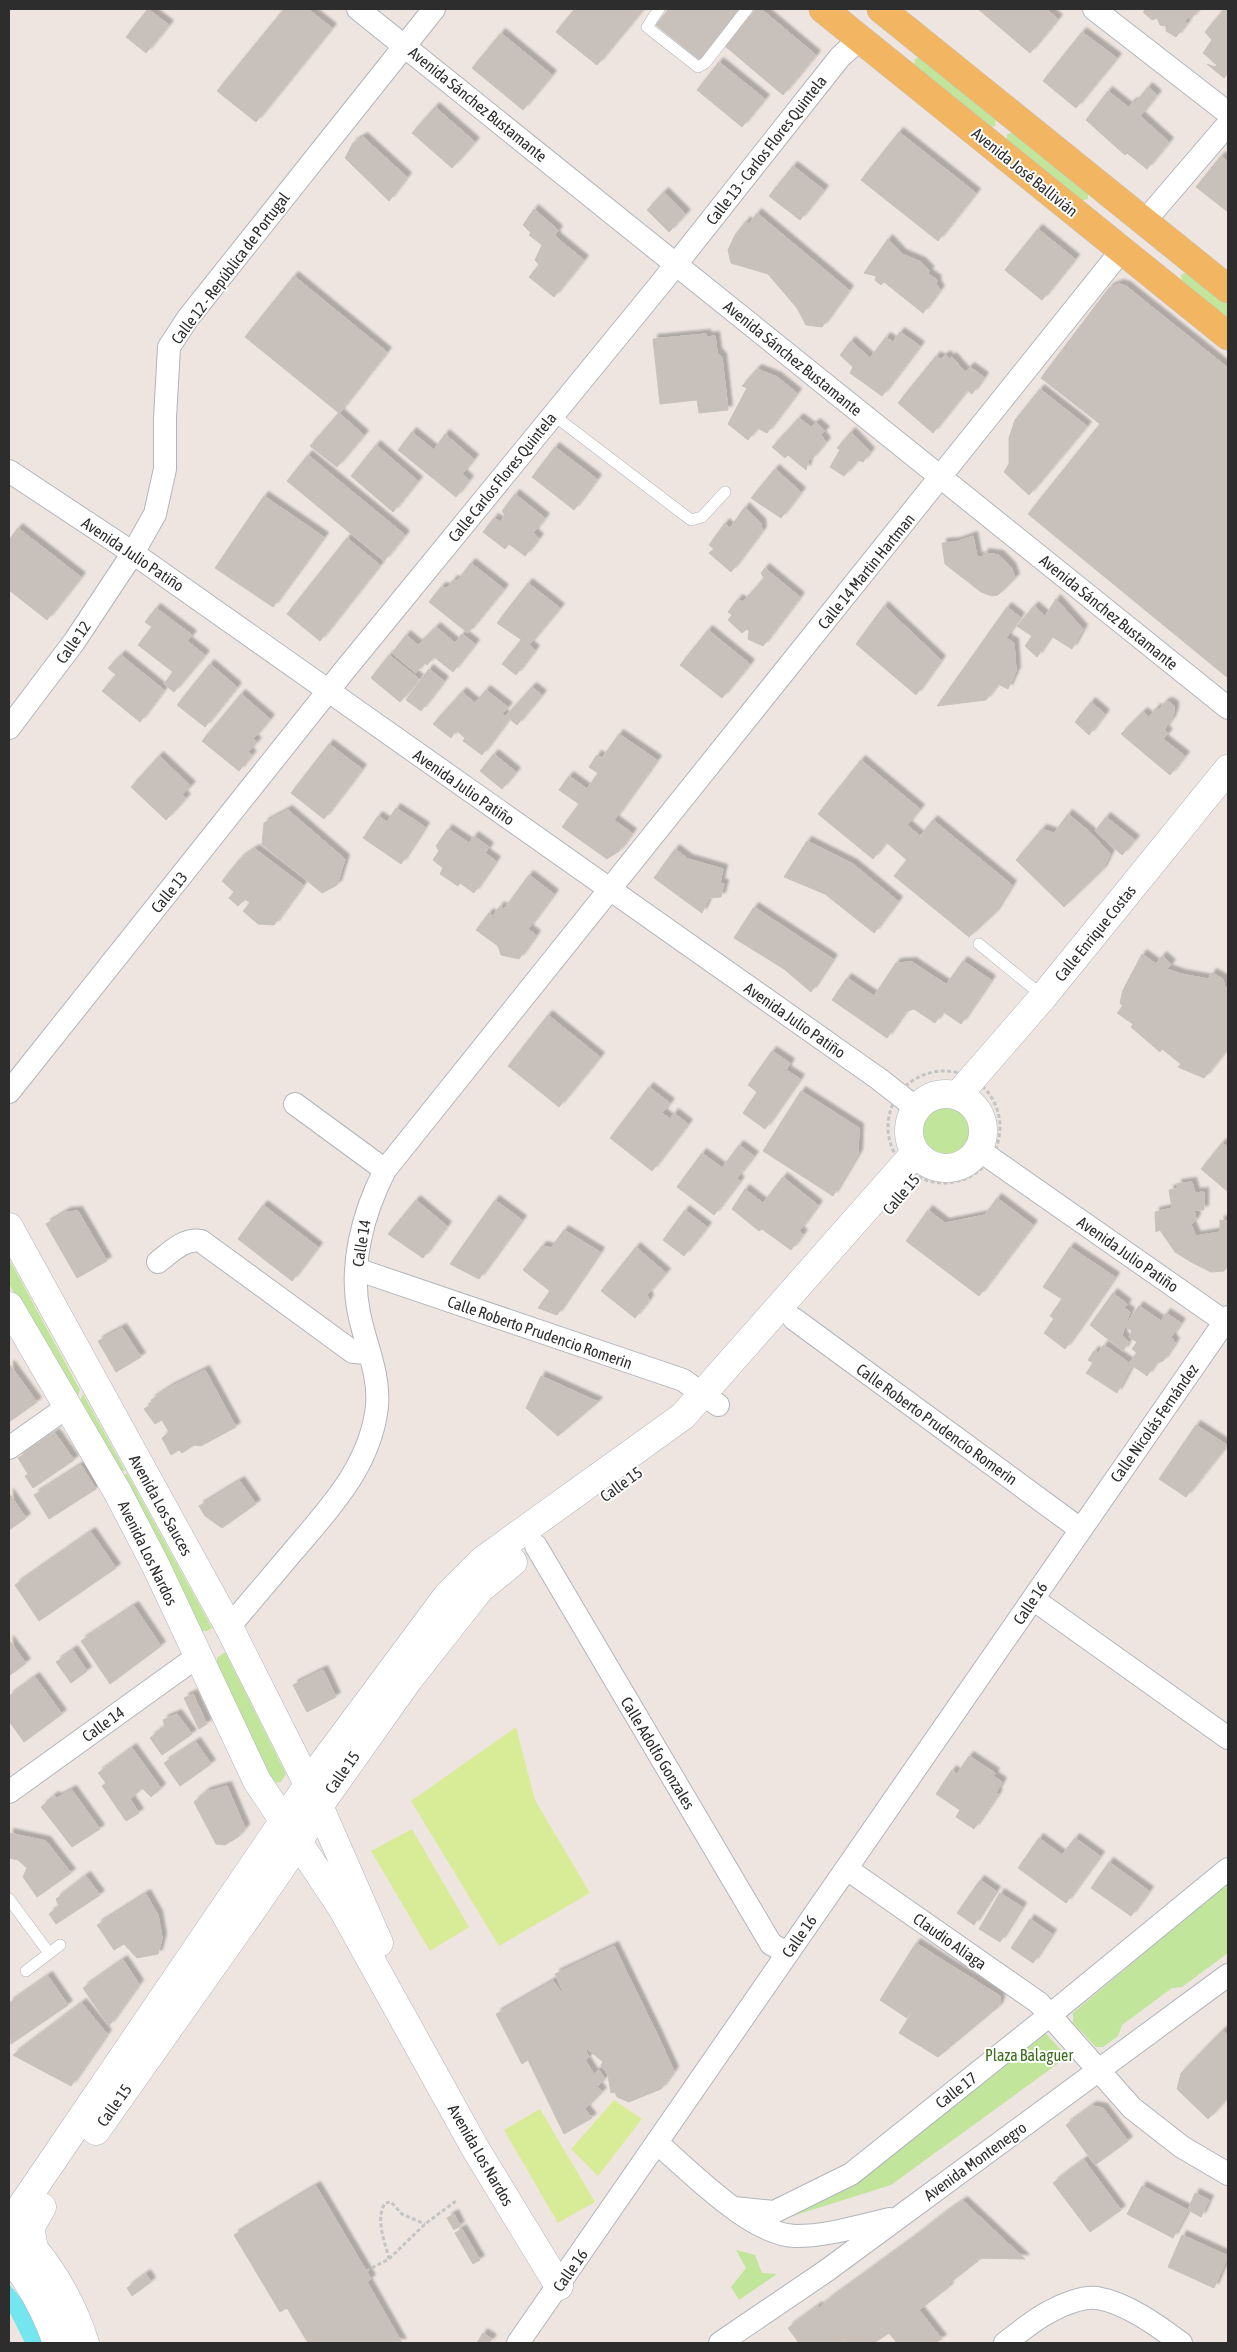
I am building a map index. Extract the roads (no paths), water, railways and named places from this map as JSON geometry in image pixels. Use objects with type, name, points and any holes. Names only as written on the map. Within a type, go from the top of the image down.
[{"type":"main road","name":"Avenida José Ballivián","points":[[823,9],[1228,336]]},
{"type":"main road","points":[[860,39],[887,10],[1228,289]]},
{"type":"street","name":"Avenida Sánchez Bustamante","points":[[358,9],[1228,708]]},
{"type":"street","name":"Calle 12 - República de Portugal","points":[[133,553],[155,514],[165,469],[165,418],[170,347],[188,318],[434,9]]},
{"type":"street","points":[[1094,9],[1228,112]]},
{"type":"street","name":"Calle 13 - Carlos Flores Quintela","points":[[676,264],[840,57],[860,39]]},
{"type":"street","points":[[1144,222],[1228,124]]},
{"type":"street","name":"Calle 14 Martin Hartman","points":[[610,890],[1121,251]]},
{"type":"street","name":"Calle Carlos Flores Quintela","points":[[329,691],[552,414],[676,264]]},
{"type":"street","name":"Avenida Julio Patiño","points":[[9,471],[133,553],[908,1101]]},
{"type":"street","name":"Calle 12","points":[[9,728],[74,642],[133,553]]},
{"type":"street","name":"Calle 13","points":[[9,1092],[329,691]]},
{"type":"street","name":"Calle Enrique Costas","points":[[1048,1001],[1228,769]]},
{"type":"street","name":"Calle Enrique Costas","points":[[971,1091],[1228,796]]},
{"type":"street","name":"Calle 14","points":[[229,1627],[330,1508],[352,1477],[372,1433],[377,1405],[376,1379],[358,1311],[356,1269],[362,1224],[371,1198],[385,1170],[610,890]]},
{"type":"street","points":[[971,1091],[982,1121],[985,1154],[956,1167],[940,1168],[916,1165],[910,1140],[908,1101],[936,1095],[971,1091]]},
{"type":"street","points":[[295,1104],[385,1170]]},
{"type":"street","name":"Avenida Julio Patiño","points":[[985,1154],[1227,1321]]},
{"type":"street","name":"Calle 15","points":[[711,1400],[794,1318],[916,1165]]},
{"type":"street","name":"Calle 15","points":[[18,2254],[33,2220],[447,1596],[483,1560],[531,1538],[678,1443],[711,1400],[916,1165]]},
{"type":"street","name":"Avenida Los Sauces","points":[[9,1227],[229,1627],[313,1796]]},
{"type":"street","points":[[158,1262],[184,1243],[193,1240],[201,1241],[353,1352],[369,1352]]},
{"type":"street","name":"Calle Roberto Prudencio Romerin","points":[[356,1269],[683,1380],[711,1400]]},
{"type":"street","name":"Avenida Los Nardos","points":[[9,1306],[117,1491],[156,1566],[257,1780],[342,1908],[408,2022],[475,2148],[559,2286]]},
{"type":"street","name":"Calle Roberto Prudencio Romerin","points":[[794,1318],[1080,1529]]},
{"type":"street","name":"Calle Nicolás Fernández","points":[[1080,1529],[1227,1321]]},
{"type":"street","points":[[9,1448],[67,1407]]},
{"type":"street","name":"Calle 16","points":[[518,2343],[1080,1529]]},
{"type":"street","name":"Calle Adolfo Gonzales","points":[[531,1538],[771,1944],[787,1953]]},
{"type":"street","points":[[1033,1599],[1228,1738]]},
{"type":"street","points":[[198,1656],[220,1638],[229,1627]]},
{"type":"street","name":"Calle 14","points":[[11,1786],[198,1656]]},
{"type":"street","name":"Avenida Los Nardos","points":[[313,1796],[372,1924],[408,2022]]},
{"type":"street","name":"Calle 15","points":[[11,2224],[23,2204],[291,1833]]},
{"type":"street","name":"Claudio Aliaga","points":[[847,1869],[1039,2003],[1132,2108],[1182,2147],[1228,2174]]},
{"type":"street","name":"Calle 17","points":[[734,2208],[774,2212],[851,2174],[1050,2015],[1228,1869]]},
{"type":"street","name":"Avenida Montenegro","points":[[720,2343],[826,2271],[1228,1975]]},
{"type":"street","points":[[657,2143],[755,2224],[794,2236],[815,2235],[896,2218]]},
{"type":"street","points":[[11,2224],[18,2254],[57,2343]]},
{"type":"street","points":[[18,2254],[52,2273],[70,2306],[85,2343]]},
{"type":"street","points":[[1005,2343],[1049,2312],[1074,2302],[1095,2298],[1117,2304],[1164,2330],[1181,2343]]},
{"type":"lane","points":[[659,9],[647,27],[698,67],[705,63],[747,9]]},
{"type":"lane","points":[[552,414],[691,520],[702,517],[725,492]]},
{"type":"lane","points":[[979,944],[1048,1001]]},
{"type":"lane","points":[[9,1899],[49,1953]]},
{"type":"lane","points":[[26,1970],[60,1945]]},
{"type":"water","points":[[9,2284],[33,2313],[43,2343],[25,2343],[9,2311]]},
{"type":"park label","name":"Plaza Balaguer","points":[[1029,2055]]}]
